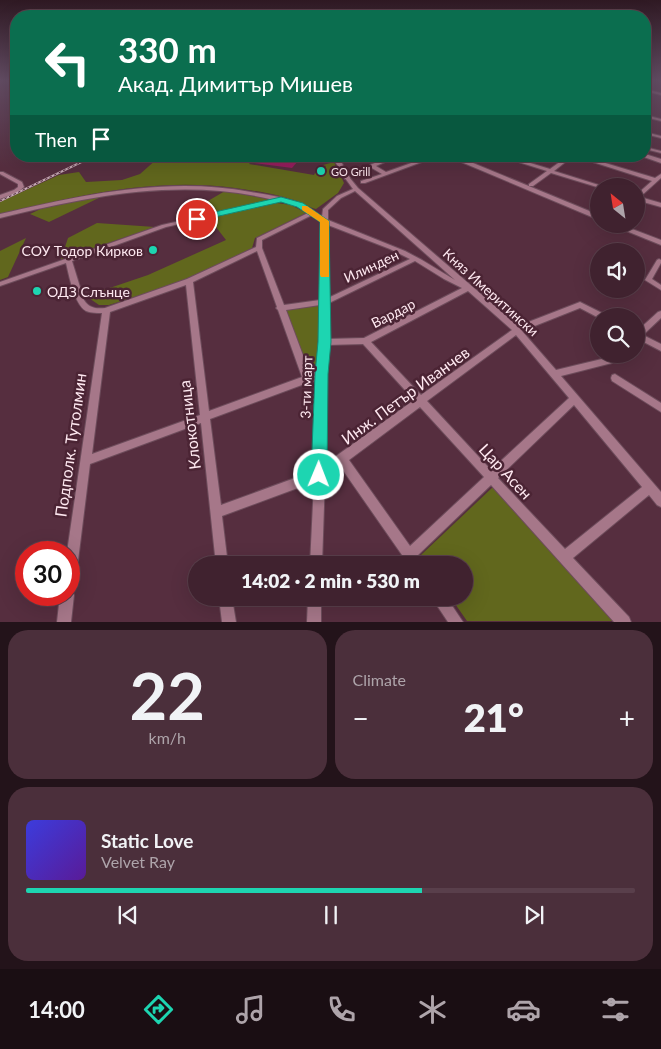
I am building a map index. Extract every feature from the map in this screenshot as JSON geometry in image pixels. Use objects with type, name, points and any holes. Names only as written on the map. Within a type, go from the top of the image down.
[{"type":"street","name":"Княз Имеритински","points":[[338,162],[356,189],[517,330],[661,501]]},
{"type":"street","points":[[382,162],[372,166],[386,174]]},
{"type":"street","points":[[363,182],[419,162]]},
{"type":"street","points":[[469,162],[590,214]]},
{"type":"street","points":[[519,162],[590,183]]},
{"type":"street","points":[[531,185],[563,162]]},
{"type":"street","points":[[596,162],[656,180]]},
{"type":"street","points":[[0,197],[21,187],[20,183],[1,173]]},
{"type":"street","points":[[645,190],[661,175]]},
{"type":"street","points":[[340,197],[347,178]]},
{"type":"street","points":[[0,216],[91,196],[154,189],[217,188],[251,192],[300,205],[325,221],[415,259],[454,284],[468,288]]},
{"type":"street","points":[[307,378],[259,248],[259,239],[325,210],[340,197],[356,189]]},
{"type":"street","points":[[0,284],[164,226],[281,200]]},
{"type":"street","points":[[645,201],[661,205]]},
{"type":"street","name":"3-ти март","points":[[316,556],[324,342],[325,210]]},
{"type":"street","points":[[636,233],[661,243]]},
{"type":"street","points":[[68,260],[81,300],[87,307],[97,311],[106,310],[189,282],[259,248]]},
{"type":"street","name":"Илинден","points":[[280,308],[325,302],[415,259]]},
{"type":"street","points":[[659,262],[648,280],[661,288]]},
{"type":"street","name":"Клокотница","points":[[189,282],[221,556]]},
{"type":"street","name":"Вардар","points":[[324,342],[365,341],[468,288]]},
{"type":"street","name":"Инж. Петър Иванчев","points":[[216,512],[319,475],[517,330],[580,305],[590,310]]},
{"type":"street","name":"Подполк. Тутолмин","points":[[75,541],[106,310]]},
{"type":"street","points":[[645,329],[661,314]]},
{"type":"street","points":[[645,340],[661,348]]},
{"type":"street","name":"Цар Асен","points":[[365,341],[624,622]]},
{"type":"street","points":[[555,374],[601,363]]},
{"type":"street","points":[[86,462],[322,374]]},
{"type":"street","points":[[615,378],[661,408]]},
{"type":"street","points":[[342,459],[409,555],[574,398]]},
{"type":"street","points":[[564,558],[650,487]]},
{"type":"street","points":[[64,622],[66,606]]},
{"type":"street","points":[[227,606],[229,622]]},
{"type":"street","points":[[314,606],[314,622]]},
{"type":"street","points":[[445,606],[456,622]]},
{"type":"green space","points":[[154,162],[251,162],[249,164],[314,175],[315,173],[322,174],[326,166],[323,165],[334,162],[344,183],[338,193],[316,209],[294,200],[261,192],[206,185],[176,185],[146,186],[87,195],[0,215],[0,202],[59,175],[79,172],[86,182],[122,180],[140,174]]},
{"type":"green space","points":[[225,191],[269,199],[213,213],[184,215]]},
{"type":"green space","points":[[107,194],[49,222],[30,214],[49,205]]},
{"type":"green space","points":[[277,203],[291,205],[306,213],[255,238],[252,248],[188,280],[109,305],[99,305],[86,296],[148,275],[226,240],[209,218]]},
{"type":"green space","points":[[97,223],[155,227],[61,259],[68,238]]},
{"type":"green space","points":[[26,238],[8,277],[0,280],[0,251]]},
{"type":"green space","points":[[319,305],[317,364],[305,366],[284,310]]},
{"type":"green space","points":[[494,486],[621,621],[467,621],[457,606],[473,606],[473,556],[421,555]]},
{"type":"building","points":[[255,162],[297,162],[292,168]]},
{"type":"railway","points":[[0,201],[81,162]]},
{"type":"slow traffic","points":[[305,208],[325,221],[325,275]]},
{"type":"place","name":"GO Grill","points":[[321,171]]},
{"type":"place","name":"СОУ Тодор Кирков","points":[[153,250]]},
{"type":"place","name":"ОДЗ Слънце","points":[[37,291]]},
{"type":"route","points":[[197,219],[281,200],[300,205],[325,221],[324,342],[319,475]]}]
